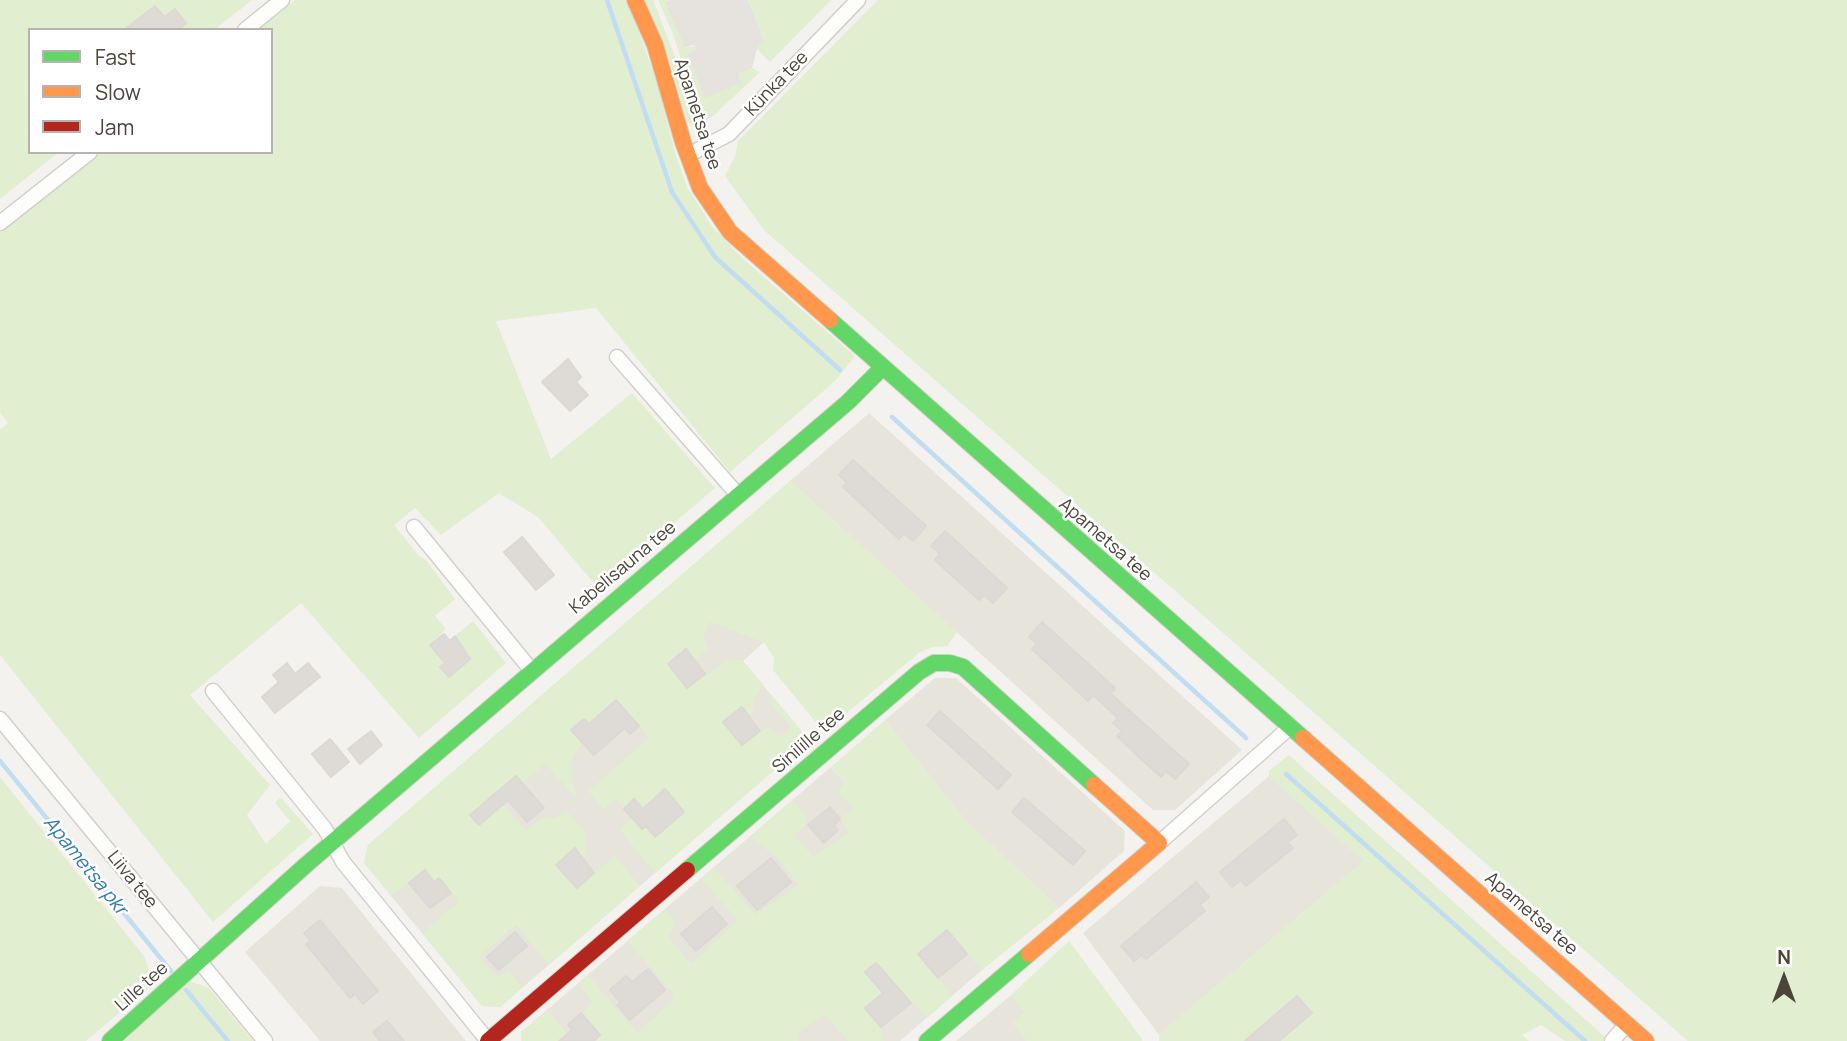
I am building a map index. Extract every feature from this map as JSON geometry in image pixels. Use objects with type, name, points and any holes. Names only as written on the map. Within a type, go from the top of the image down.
[{"type":"street","points":[[247,28],[282,0]]},
{"type":"street","name":"Apametsa tee","points":[[635,0],[655,45],[700,188],[730,232],[1646,1041]]},
{"type":"street","name":"Künka tee","points":[[688,155],[729,134],[858,0]]},
{"type":"street","points":[[0,223],[87,154]]},
{"type":"street","points":[[617,357],[738,495]]},
{"type":"street","name":"Kabelisauna tee","points":[[198,960],[532,670],[848,402],[881,368]]},
{"type":"street","points":[[414,527],[532,670]]},
{"type":"street","name":"Sinilille tee","points":[[333,844],[343,862],[488,1041],[919,671],[934,663],[950,663],[963,667],[1159,843]]},
{"type":"street","points":[[213,691],[325,829],[333,844]]},
{"type":"street","name":"Liiva tee","points":[[0,719],[265,1041]]},
{"type":"street","points":[[927,1041],[1289,728]]},
{"type":"street","name":"Lille tee","points":[[110,1041],[169,991],[198,960]]},
{"type":"street","points":[[1612,1041],[1627,1024]]},
{"type":"shaded area","points":[[748,0],[765,42],[758,45],[752,68],[738,74],[742,83],[705,98],[687,53],[695,50],[696,46],[685,48],[665,2]]},
{"type":"shaded area","points":[[869,413],[1242,750],[1175,810],[1153,810],[790,481]]},
{"type":"shaded area","points":[[653,599],[764,642],[743,661],[809,740],[500,1007],[482,1006],[364,863],[368,845]]},
{"type":"shaded area","points":[[935,678],[956,678],[1125,831],[1124,851],[1059,908],[965,820],[885,720]]},
{"type":"shaded area","points":[[831,767],[916,867],[1003,952],[900,1041],[521,1041],[521,1032]]},
{"type":"shaded area","points":[[1269,776],[1364,861],[1159,1035],[1083,933]]},
{"type":"shaded area","points":[[320,886],[342,888],[466,1041],[320,1041],[245,952]]},
{"type":"shaded area","points":[[1028,981],[1064,1041],[956,1041]]},
{"type":"green space","points":[[0,0],[252,0],[217,28],[28,28],[28,154],[56,154],[0,199]]},
{"type":"green space","points":[[295,0],[625,0],[635,20],[659,89],[675,153],[687,187],[711,225],[742,258],[855,356],[835,381],[730,472],[596,308],[496,321],[551,459],[632,393],[715,488],[598,588],[538,517],[499,493],[441,535],[415,508],[394,525],[419,556],[427,561],[455,599],[435,616],[446,629],[430,645],[445,663],[440,667],[449,677],[470,659],[455,636],[473,621],[506,663],[419,738],[301,603],[190,695],[270,785],[247,815],[266,844],[290,821],[275,803],[280,797],[313,834],[213,922],[0,655],[0,430],[8,423],[0,412],[0,233],[99,154],[273,154],[273,28],[260,28]]},
{"type":"green space","points":[[645,0],[653,0],[677,62],[692,115],[698,123],[713,132],[697,131],[686,119],[669,59]]},
{"type":"green space","points":[[658,0],[669,0],[666,2],[685,48],[696,46],[695,50],[687,53],[738,74],[752,68],[760,72],[711,118],[706,119],[698,111],[672,31]]},
{"type":"green space","points":[[748,0],[831,0],[770,62],[757,49],[758,45],[765,41]]},
{"type":"green space","points":[[878,0],[1847,0],[1847,1041],[1688,1041],[764,230],[725,176],[735,157],[738,141]]},
{"type":"green space","points":[[790,481],[957,632],[947,646],[920,652],[824,732],[773,670],[774,658],[764,642],[710,622],[703,636],[709,648],[695,661],[685,650],[668,664],[687,688],[729,659],[742,660],[763,684],[749,716],[724,722],[742,745],[760,731],[770,728],[780,737],[791,727],[770,702],[771,695],[809,740],[655,873],[619,829],[632,819],[641,829],[684,811],[665,790],[643,809],[634,799],[624,809],[615,799],[604,810],[588,791],[649,738],[639,726],[595,731],[584,719],[572,730],[583,743],[573,757],[571,777],[578,800],[545,764],[522,783],[516,776],[470,816],[479,825],[504,804],[526,830],[544,817],[555,819],[566,810],[585,831],[587,853],[583,858],[574,849],[556,865],[576,887],[615,856],[640,886],[549,965],[516,925],[479,957],[498,977],[509,970],[523,987],[500,1007],[482,1006],[422,933],[458,902],[439,878],[434,882],[425,871],[391,896],[364,863],[368,845]]},
{"type":"green space","points":[[885,720],[965,820],[1059,908],[982,970],[967,954],[918,954],[953,995],[927,1018],[876,963],[865,972],[883,993],[865,1008],[881,1027],[884,1041],[848,1041],[824,1015],[799,1033],[798,1041],[594,1041],[600,1035],[581,1013],[593,1003],[578,984],[588,975],[637,1033],[676,997],[627,941],[665,909],[676,922],[668,936],[691,964],[738,920],[701,879],[713,867],[756,914],[798,885],[776,857],[750,837],[792,800],[807,817],[805,826],[795,835],[813,857],[849,832],[840,819],[853,809],[838,792],[845,783],[831,767]]},
{"type":"green space","points":[[1289,755],[1605,1037],[1603,1041],[1565,1041],[1541,1025],[1522,1035],[1529,1041],[1159,1041],[1159,1035],[1364,861],[1269,776],[1269,771]]},
{"type":"green space","points":[[0,777],[144,956],[154,983],[86,1041],[0,1041]]},
{"type":"green space","points":[[1069,941],[1142,1041],[1027,1041],[1012,1023],[1024,1012],[1010,996]]},
{"type":"green space","points":[[189,981],[209,988],[253,1041],[124,1041]]},
{"type":"green space","points":[[548,1010],[568,1034],[563,1041],[521,1041],[521,1032]]},
{"type":"building","points":[[155,6],[164,17],[175,9],[186,23],[180,28],[127,28]]},
{"type":"building","points":[[568,359],[581,377],[576,382],[588,395],[570,411],[542,382]]},
{"type":"building","points":[[853,460],[926,526],[913,541],[904,533],[899,539],[843,487],[847,482],[839,475]]},
{"type":"building","points":[[945,531],[1007,588],[993,603],[984,595],[979,600],[935,560],[940,554],[931,546]]},
{"type":"building","points":[[522,537],[554,575],[536,590],[504,552]]},
{"type":"building","points":[[1042,622],[1115,688],[1111,694],[1189,764],[1175,779],[1166,771],[1161,777],[1141,759],[1117,736],[1122,731],[1113,723],[1118,718],[1093,695],[1088,701],[1032,649],[1037,644],[1029,637]]},
{"type":"building","points":[[444,634],[450,641],[455,636],[470,659],[449,677],[440,667],[445,663],[430,645]]},
{"type":"building","points":[[686,649],[705,674],[687,688],[668,664]]},
{"type":"building","points":[[287,663],[295,674],[308,663],[320,677],[275,713],[262,697],[279,682],[273,675]]},
{"type":"building","points":[[616,700],[639,726],[630,734],[625,728],[594,755],[571,730],[584,719],[589,724]]},
{"type":"building","points":[[742,707],[760,731],[742,745],[723,722]]},
{"type":"building","points":[[940,711],[1011,775],[998,789],[927,725]]},
{"type":"building","points":[[371,731],[382,745],[360,764],[348,749]]},
{"type":"building","points":[[330,739],[349,762],[331,777],[312,754]]},
{"type":"building","points":[[516,776],[544,808],[527,822],[508,800],[479,825],[470,815]]},
{"type":"building","points":[[665,789],[684,812],[655,837],[646,826],[642,829],[624,809],[634,799],[643,809]]},
{"type":"building","points":[[1024,798],[1085,851],[1073,865],[1012,812]]},
{"type":"building","points":[[830,807],[840,819],[834,825],[838,830],[824,843],[808,825]]},
{"type":"building","points":[[1284,819],[1297,835],[1288,842],[1293,848],[1246,886],[1241,880],[1232,887],[1220,872]]},
{"type":"building","points":[[575,848],[594,873],[577,888],[556,865]]},
{"type":"building","points":[[771,858],[791,882],[757,910],[737,886]]},
{"type":"building","points":[[425,870],[434,882],[439,878],[451,893],[430,908],[409,883]]},
{"type":"building","points":[[1196,882],[1209,897],[1200,905],[1205,911],[1146,959],[1142,955],[1134,961],[1121,946]]},
{"type":"building","points":[[712,907],[727,924],[696,951],[681,934]]},
{"type":"building","points":[[320,920],[378,991],[363,1004],[355,994],[350,998],[306,944],[311,941],[304,933]]},
{"type":"building","points":[[947,930],[967,954],[938,978],[918,954]]},
{"type":"building","points":[[515,932],[527,946],[499,970],[487,957]]},
{"type":"building","points":[[876,963],[911,1003],[881,1027],[865,1008],[883,993],[865,972]]},
{"type":"building","points":[[648,969],[665,990],[630,1020],[617,1005],[621,1003],[610,990],[626,976],[632,982]]},
{"type":"building","points":[[1297,996],[1312,1013],[1279,1041],[1245,1041]]},
{"type":"building","points":[[581,1013],[600,1035],[594,1041],[559,1041],[572,1030],[568,1025]]},
{"type":"building","points":[[387,1021],[404,1041],[380,1041],[373,1032]]},
{"type":"waterway","points":[[607,0],[672,192],[715,257],[840,370]]},
{"type":"waterway","points":[[892,417],[1246,738]]},
{"type":"waterway","name":"Apametsa pkr","points":[[0,761],[171,971]]},
{"type":"waterway","points":[[1286,774],[1585,1041]]},
{"type":"waterway","points":[[186,990],[228,1041]]},
{"type":"traffic: fast","points":[[830,320],[1303,738]]},
{"type":"traffic: fast","points":[[110,1041],[307,864],[848,402],[882,368]]},
{"type":"traffic: fast","points":[[687,870],[919,672],[934,663],[950,663],[963,667],[1094,785]]},
{"type":"traffic: fast","points":[[927,1041],[1029,954]]},
{"type":"traffic: slow","points":[[635,0],[655,45],[683,142],[700,188],[730,232],[830,320]]},
{"type":"traffic: slow","points":[[1303,738],[1646,1041]]},
{"type":"traffic: slow","points":[[1029,954],[1159,843],[1094,785]]},
{"type":"traffic: jam","points":[[488,1041],[687,870]]}]
